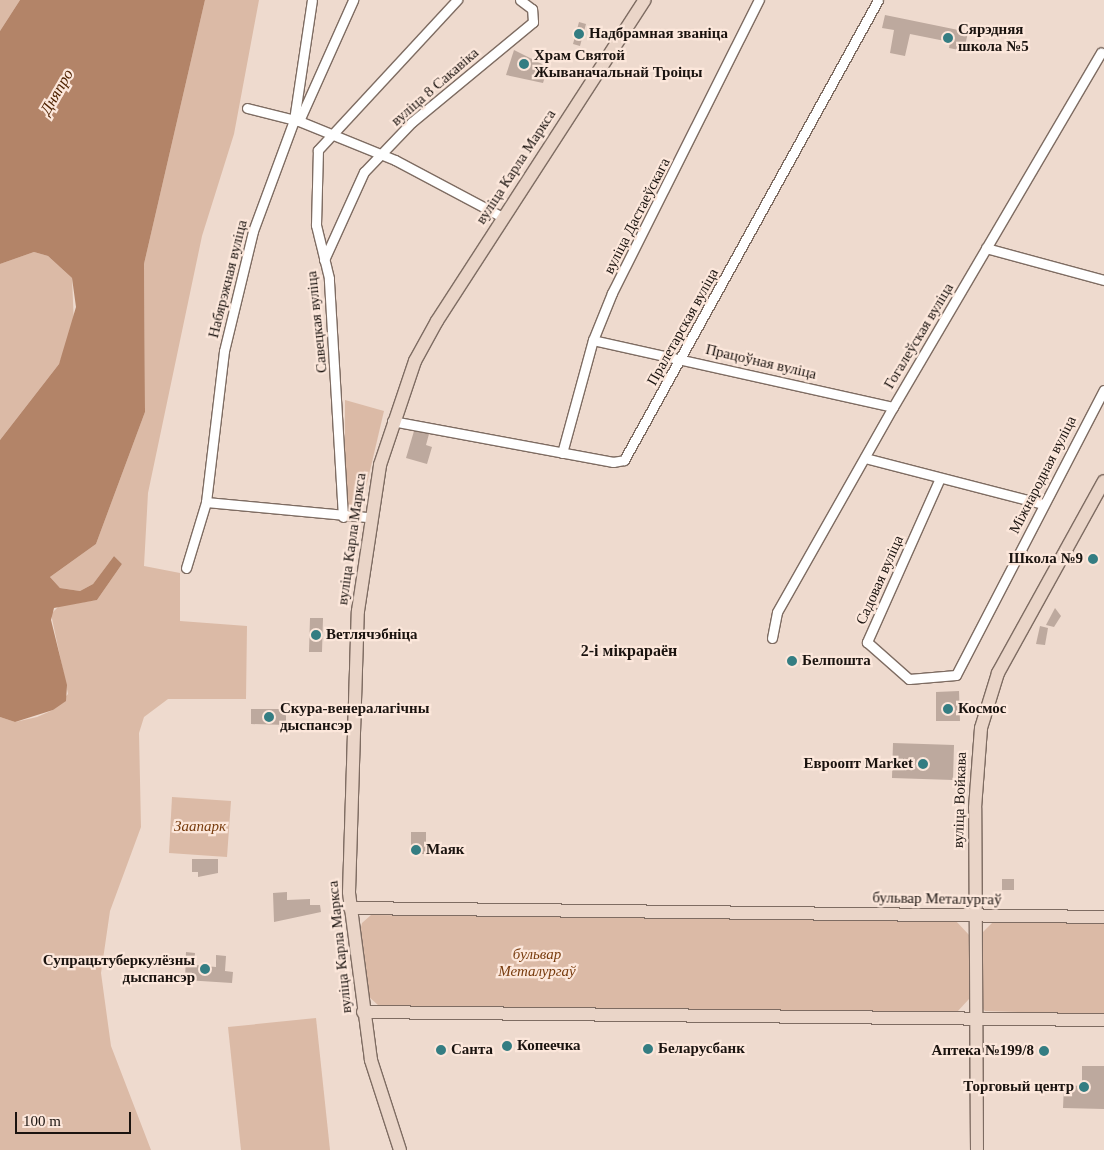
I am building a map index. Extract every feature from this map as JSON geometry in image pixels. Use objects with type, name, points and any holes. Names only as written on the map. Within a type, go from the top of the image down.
[{"type":"main road","name":"вуліца Карла Маркса","points":[[400,1150],[379,1094],[363,1012],[350,908],[358,611],[369,517],[392,421],[437,321],[502,216],[644,0]]},
{"type":"main road","name":"вуліца Войкава","points":[[977,1150],[976,782],[987,701],[1007,656],[1104,480]]},
{"type":"main road","name":"бульвар Металургаў","points":[[350,908],[1104,917]]},
{"type":"main road","points":[[363,1012],[1104,1020]]},
{"type":"street","name":"Набярэжная вуліца","points":[[186,568],[206,502],[224,351],[237,293],[253,231],[296,120],[312,0]]},
{"type":"street","points":[[296,120],[353,0]]},
{"type":"street","name":"Савецкая вуліца","points":[[343,517],[330,288],[316,225],[314,187],[318,150],[457,0]]},
{"type":"street","name":"вуліца 8 Сакавіка","points":[[324,260],[364,172],[382,156],[412,122],[533,22],[532,9],[520,0]]},
{"type":"street","name":"вуліца Дастаеўскага","points":[[562,453],[593,340],[759,0]]},
{"type":"street","name":"Пралетарская вуліца","points":[[392,421],[613,462],[624,460],[878,0]]},
{"type":"street","name":"Гогалеўская вуліца","points":[[772,638],[778,612],[893,407],[1101,53]]},
{"type":"street","points":[[247,108],[296,120],[382,156],[502,216]]},
{"type":"street","points":[[986,248],[1104,280]]},
{"type":"street","name":"Працоўная вуліца","points":[[593,340],[682,357],[893,407]]},
{"type":"street","name":"Міжнародная вуліца","points":[[950,678],[956,675],[1043,504],[1104,390]]},
{"type":"street","points":[[866,458],[1043,504]]},
{"type":"street","name":"Садовая вуліца","points":[[940,478],[867,642],[909,679],[950,678]]},
{"type":"street","points":[[206,502],[343,517],[369,517]]},
{"type":"green space","points":[[0,0],[20,0],[0,31]]},
{"type":"green space","points":[[205,0],[259,0],[234,134],[202,236],[148,493],[144,566],[180,573],[180,621],[247,626],[246,699],[168,699],[144,717],[139,733],[141,827],[110,911],[101,973],[111,1046],[151,1150],[0,1150],[0,717],[15,722],[37,717],[53,710],[68,694],[51,614],[59,606],[97,600],[122,564],[114,556],[93,584],[80,591],[60,588],[50,577],[96,544],[145,412],[144,264]]},
{"type":"green space","points":[[34,252],[48,256],[72,278],[74,325],[59,364],[0,440],[0,264]]},
{"type":"green space","points":[[345,400],[384,411],[360,513],[345,512]]},
{"type":"green space","name":"Заапарк","points":[[172,797],[231,801],[227,857],[169,853]]},
{"type":"green space","name":"бульвар Металургаў","points":[[371,915],[955,920],[970,936],[969,999],[957,1012],[379,1006],[367,995],[359,936],[362,923]]},
{"type":"green space","points":[[994,921],[1104,922],[1104,1015],[985,1011],[981,1007],[981,934]]},
{"type":"green space","points":[[316,1018],[330,1150],[241,1150],[228,1027]]},
{"type":"water","name":"Дняпро","points":[[20,0],[205,0],[144,264],[145,412],[96,544],[50,577],[60,588],[80,591],[93,584],[114,556],[122,564],[97,600],[54,608],[51,620],[67,685],[66,701],[53,710],[15,722],[0,717],[0,440],[59,364],[76,307],[72,278],[48,256],[34,252],[0,264],[0,31]]},
{"type":"building","name":"Сярэдняя школа №5","points":[[885,15],[968,32],[964,51],[949,48],[950,42],[910,34],[905,56],[890,53],[894,30],[882,28]]},
{"type":"building","name":"Надбрамная званіца","points":[[579,22],[586,24],[580,46],[573,44]]},
{"type":"building","name":"Храм Святой Жываначальнай Троіцы","points":[[514,50],[548,67],[543,83],[506,75]]},
{"type":"building","points":[[414,431],[429,434],[426,445],[432,447],[427,464],[406,458]]},
{"type":"building","points":[[1055,608],[1061,616],[1054,627],[1046,625]]},
{"type":"building","name":"Ветлячэбніца","points":[[310,618],[323,618],[322,652],[309,652]]},
{"type":"building","points":[[1040,626],[1048,628],[1045,645],[1036,644]]},
{"type":"building","name":"Космос","points":[[959,691],[960,721],[936,721],[936,692]]},
{"type":"building","name":"Скура-венералагічны дыспансэр","points":[[251,709],[286,709],[286,725],[251,724]]},
{"type":"building","name":"Евроопт Market","points":[[893,743],[954,745],[953,780],[892,778]]},
{"type":"building","points":[[411,832],[426,832],[426,854],[411,854]]},
{"type":"building","points":[[192,859],[218,859],[218,873],[198,877],[198,872],[192,872]]},
{"type":"building","points":[[1002,879],[1014,879],[1014,890],[1002,890]]},
{"type":"building","points":[[287,892],[287,900],[310,899],[310,905],[320,905],[321,912],[274,922],[273,893]]},
{"type":"building","name":"Супрацьтуберкулёзны дыспансэр","points":[[186,952],[195,953],[194,965],[216,967],[216,955],[226,956],[225,971],[233,972],[232,983],[185,980]]},
{"type":"building","name":"Торговый центр","points":[[1082,1066],[1104,1066],[1104,1109],[1063,1108],[1064,1085],[1082,1086]]},
{"type":"place","name":"Надбрамная званіца","points":[[579,34]]},
{"type":"place","name":"Сярэдняя школа №5","points":[[948,38]]},
{"type":"place","name":"Храм Святой Жываначальнай Троіцы","points":[[524,64]]},
{"type":"place","name":"Школа №9","points":[[1093,559]]},
{"type":"place","name":"Ветлячэбніца","points":[[316,635]]},
{"type":"place","name":"Белпошта","points":[[792,661]]},
{"type":"place","name":"Космос","points":[[948,709]]},
{"type":"place","name":"Скура-венералагічны дыспансэр","points":[[269,717]]},
{"type":"place","name":"Евроопт Market","points":[[923,764]]},
{"type":"place","name":"Маяк","points":[[416,850]]},
{"type":"place","name":"Супрацьтуберкулёзны дыспансэр","points":[[205,969]]},
{"type":"place","name":"Копеечка","points":[[507,1046]]},
{"type":"place","name":"Беларусбанк","points":[[648,1049]]},
{"type":"place","name":"Санта","points":[[441,1050]]},
{"type":"place","name":"Аптека №199/8","points":[[1044,1051]]},
{"type":"place","name":"Торговый центр","points":[[1084,1087]]},
{"type":"district","name":"2-і мікрараён","points":[[629,651]]}]
